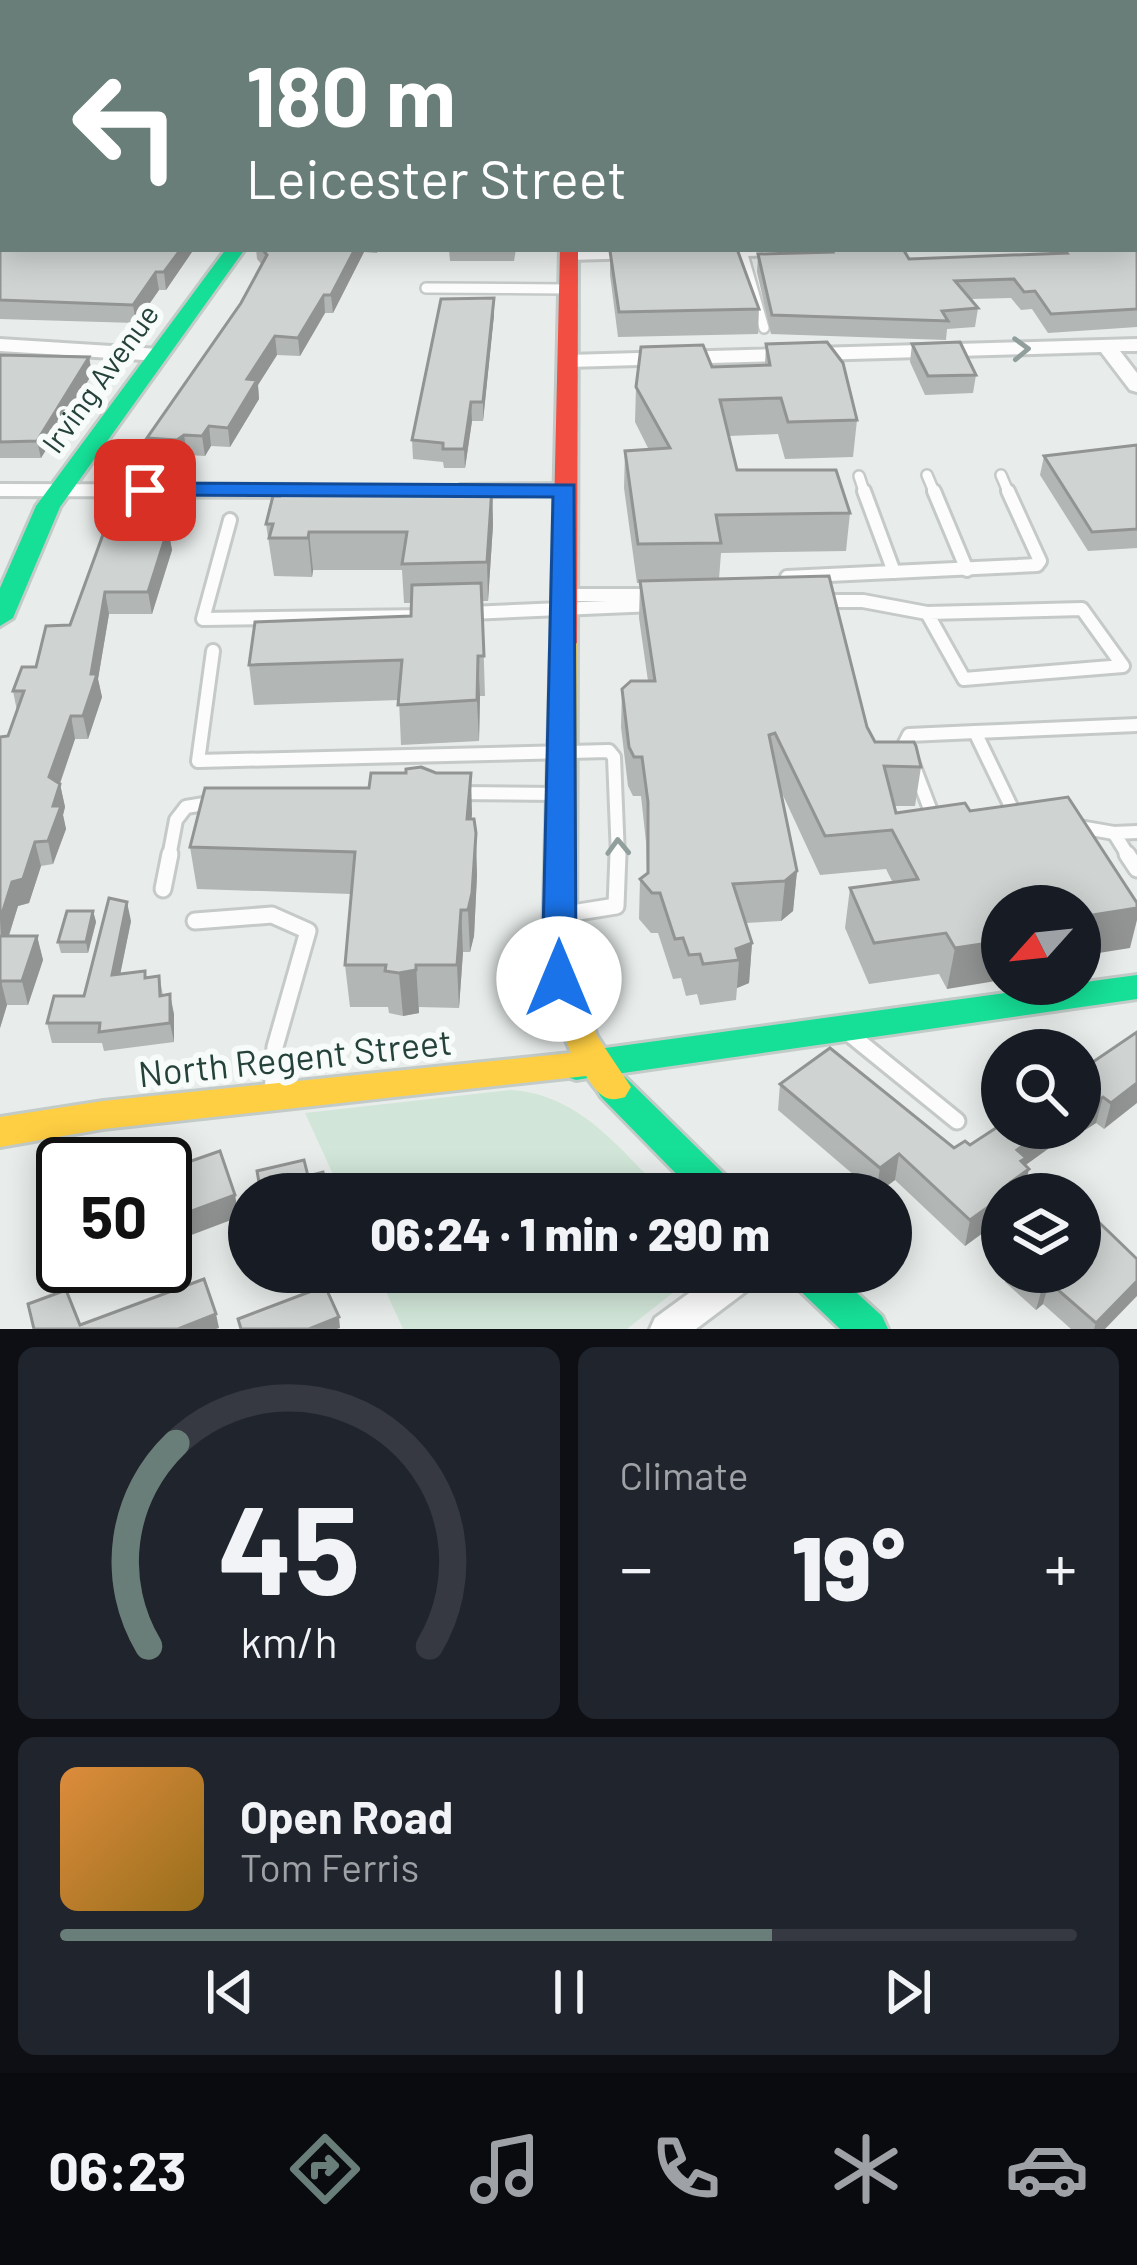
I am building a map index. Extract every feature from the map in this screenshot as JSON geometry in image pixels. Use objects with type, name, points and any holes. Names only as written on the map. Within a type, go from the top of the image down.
[{"type":"street","name":"Irving Avenue","points":[[0,618],[59,491],[234,252]]},
{"type":"street","points":[[655,253],[568,252],[559,979],[566,1022],[640,1123],[696,1173]]},
{"type":"street","points":[[676,253],[709,252]]},
{"type":"street","points":[[0,345],[159,355]]},
{"type":"street","points":[[568,361],[1137,345]]},
{"type":"street","points":[[1106,346],[1137,386]]},
{"type":"street","points":[[0,490],[329,491]]},
{"type":"street","points":[[445,491],[565,490]]},
{"type":"street","name":"North Regent Street","points":[[0,1132],[272,1096],[599,1062],[1137,987]]},
{"type":"street","points":[[668,1329],[717,1293]]},
{"type":"street","points":[[829,1293],[868,1329]]},
{"type":"lane","points":[[742,252],[764,328]]},
{"type":"lane","points":[[426,288],[568,289]]},
{"type":"lane","points":[[927,475],[967,570]]},
{"type":"lane","points":[[779,578],[1029,567],[1040,561],[1001,475]]},
{"type":"lane","points":[[860,476],[895,572]]},
{"type":"lane","points":[[230,520],[203,619],[428,616],[562,601],[661,600]]},
{"type":"lane","points":[[801,602],[862,601],[927,613],[1082,609],[1123,667],[964,679],[927,613]]},
{"type":"lane","points":[[213,651],[198,761],[602,749],[614,757],[620,891],[616,906],[559,914]]},
{"type":"lane","points":[[954,828],[936,823],[905,743],[909,736],[1137,725]]},
{"type":"lane","points":[[975,732],[1020,825]]},
{"type":"lane","points":[[442,793],[559,794]]},
{"type":"lane","points":[[163,889],[176,820],[186,807],[242,801]]},
{"type":"lane","points":[[998,826],[1039,825]]},
{"type":"lane","points":[[1059,826],[1137,832]]},
{"type":"lane","points":[[1114,833],[1137,869]]},
{"type":"lane","points":[[195,921],[285,916],[301,921],[308,931],[275,1048],[272,1096]]},
{"type":"lane","points":[[846,1030],[957,1121]]},
{"type":"green space","points":[[511,1090],[535,1094],[557,1101],[596,1126],[644,1173],[332,1173],[305,1113]]},
{"type":"green space","points":[[387,1293],[672,1293],[627,1329],[403,1329]]},
{"type":"building","points":[[0,252],[179,252],[164,272],[156,272],[133,305],[0,300]]},
{"type":"building","points":[[264,252],[353,252],[331,295],[324,295],[298,338],[275,336],[247,379],[257,380],[228,428],[209,426],[202,436],[184,435],[177,440],[147,438],[241,303]]},
{"type":"building","points":[[610,252],[738,252],[759,309],[619,312]]},
{"type":"building","points":[[905,252],[909,259],[1137,252],[1137,309],[1051,314],[1035,291],[1024,292],[1014,279],[955,281],[978,308],[942,311],[948,321],[772,315],[758,254]]},
{"type":"building","points":[[494,298],[483,402],[471,402],[464,449],[412,440],[441,299]]},
{"type":"building","points":[[827,342],[843,363],[857,420],[788,422],[781,398],[720,400],[737,470],[836,470],[850,513],[716,515],[721,543],[638,544],[625,451],[670,448],[636,387],[641,347],[703,345],[712,367],[770,365],[766,344]]},
{"type":"building","points":[[960,342],[976,375],[928,376],[912,344]]},
{"type":"building","points":[[0,355],[89,357],[37,441],[0,442]]},
{"type":"building","points":[[1137,445],[1137,529],[1092,532],[1044,456]]},
{"type":"building","points":[[282,487],[492,487],[487,562],[402,564],[407,532],[309,532],[308,538],[269,538],[273,524],[266,524],[273,496],[280,496]]},
{"type":"building","points":[[105,529],[168,529],[148,592],[105,592],[91,674],[97,674],[83,716],[71,716],[49,777],[60,784],[53,806],[61,806],[48,841],[35,842],[23,879],[12,882],[0,920],[0,737],[8,736],[24,691],[13,691],[22,667],[36,667],[46,626],[70,625]]},
{"type":"building","points":[[829,576],[867,727],[875,742],[914,742],[916,746],[921,767],[884,766],[896,813],[965,803],[970,811],[1068,797],[1137,908],[1101,914],[1101,885],[981,885],[981,944],[955,948],[946,933],[874,943],[850,888],[918,879],[892,830],[825,836],[775,733],[769,735],[797,871],[785,881],[733,884],[752,943],[736,949],[739,960],[703,964],[700,954],[689,955],[683,938],[675,939],[660,893],[652,893],[640,879],[648,873],[648,802],[642,757],[634,757],[629,747],[622,689],[631,681],[655,681],[640,581]]},
{"type":"building","points":[[481,583],[484,656],[478,656],[477,700],[398,705],[402,660],[249,665],[255,622],[411,616],[412,585]]},
{"type":"building","points":[[421,767],[436,773],[471,773],[467,819],[474,819],[476,833],[472,893],[468,910],[461,910],[457,965],[416,965],[416,970],[399,973],[385,971],[386,965],[345,965],[355,852],[190,847],[205,788],[369,788],[371,773],[406,773],[406,769]]},
{"type":"building","points":[[109,898],[127,902],[112,975],[145,971],[145,978],[159,976],[160,996],[170,994],[170,1023],[99,1032],[100,1023],[47,1023],[54,996],[84,996]]},
{"type":"building","points":[[67,911],[93,911],[86,942],[58,942]]},
{"type":"building","points":[[0,936],[37,936],[22,981],[0,984]]},
{"type":"building","points":[[1137,1032],[1137,1083],[1111,1103],[1101,1098],[1101,1057]]},
{"type":"building","points":[[830,1048],[954,1148],[981,1138],[981,1149],[1018,1149],[1029,1169],[981,1173],[981,1212],[970,1220],[899,1154],[880,1168],[780,1084]]},
{"type":"building","points":[[220,1151],[228,1174],[228,1198],[192,1211],[192,1161]]},
{"type":"building","points":[[304,1160],[307,1173],[257,1173]]},
{"type":"building","points":[[1101,1224],[1137,1259],[1137,1281],[1096,1323],[1062,1293],[1101,1293]]},
{"type":"building","points":[[204,1279],[216,1314],[178,1329],[34,1329],[28,1304],[67,1293],[80,1325],[166,1293],[192,1293],[192,1283]]},
{"type":"building","points":[[307,1293],[328,1293],[339,1317],[309,1329],[241,1329],[238,1319]]},
{"type":"traffic: fast","points":[[0,618],[48,506],[234,252]]},
{"type":"traffic: fast","points":[[576,1066],[1137,987]]},
{"type":"traffic: fast","points":[[613,1087],[699,1173]]},
{"type":"traffic: fast","points":[[829,1293],[868,1329]]},
{"type":"traffic: slow","points":[[564,643],[559,979],[581,1041],[613,1087]]},
{"type":"traffic: slow","points":[[0,1132],[103,1115],[576,1066]]},
{"type":"traffic: jam","points":[[564,643],[569,252]]},
{"type":"route","points":[[145,490],[565,490],[559,979]]}]
